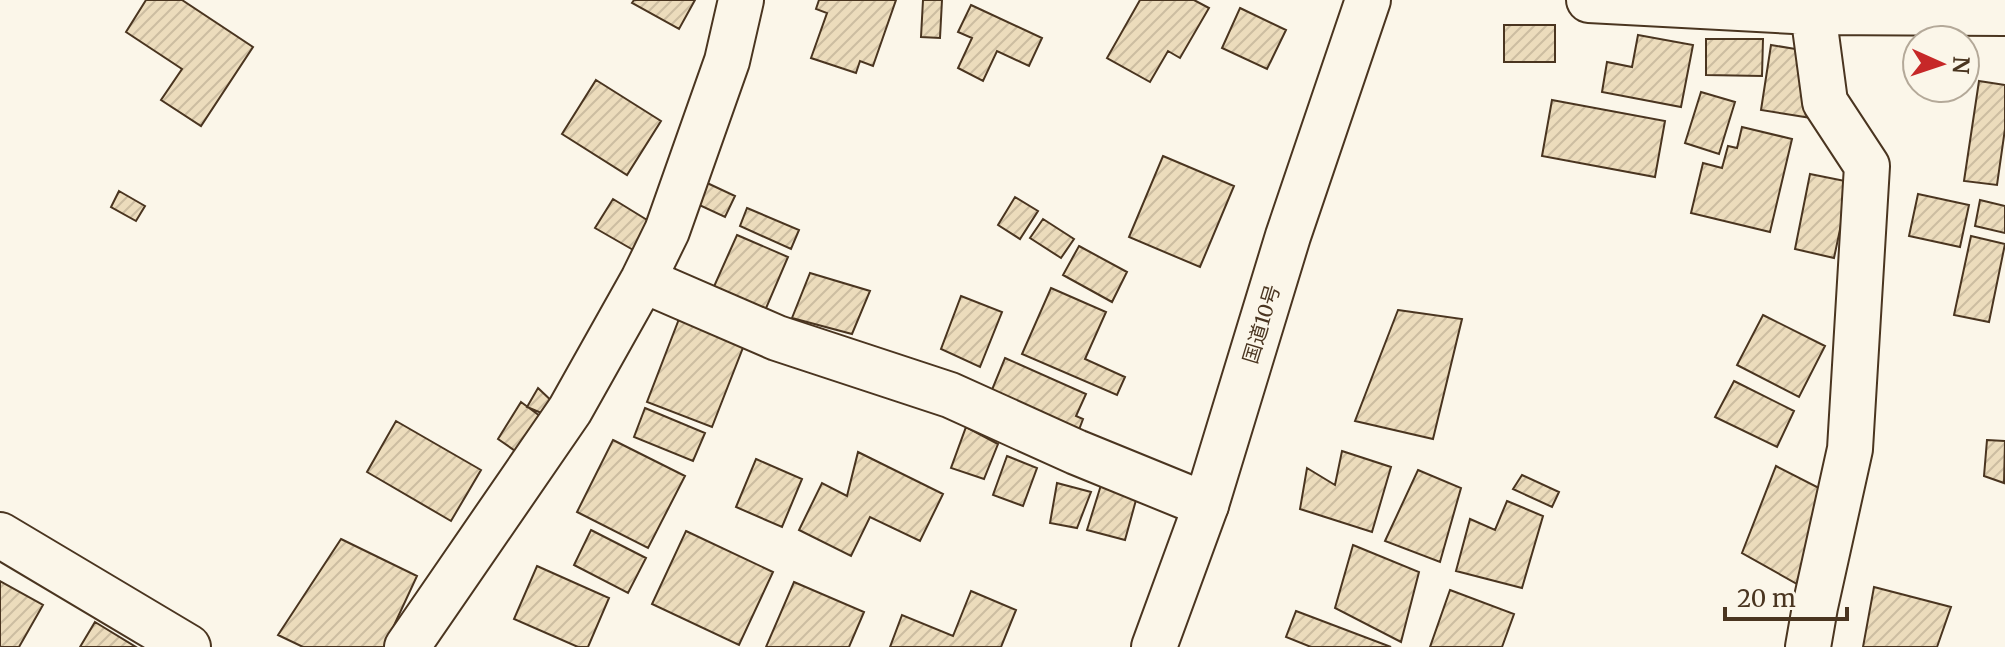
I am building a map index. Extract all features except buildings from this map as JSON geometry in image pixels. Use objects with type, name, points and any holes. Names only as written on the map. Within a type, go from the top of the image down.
[{"type":"main road","points":[[407,647],[570,410],[643,280],[667,231],[727,61],[741,0]]},
{"type":"main road","name":"国道10号","points":[[1154,647],[1206,505],[1288,236],[1368,0]]},
{"type":"main road","points":[[1589,0],[2005,13]]},
{"type":"main road","points":[[1808,647],[1850,449],[1867,166],[1825,102],[1814,6]]},
{"type":"main road","points":[[643,280],[777,338],[950,395],[1076,452],[1206,505]]},
{"type":"main road","points":[[0,535],[188,647]]}]
